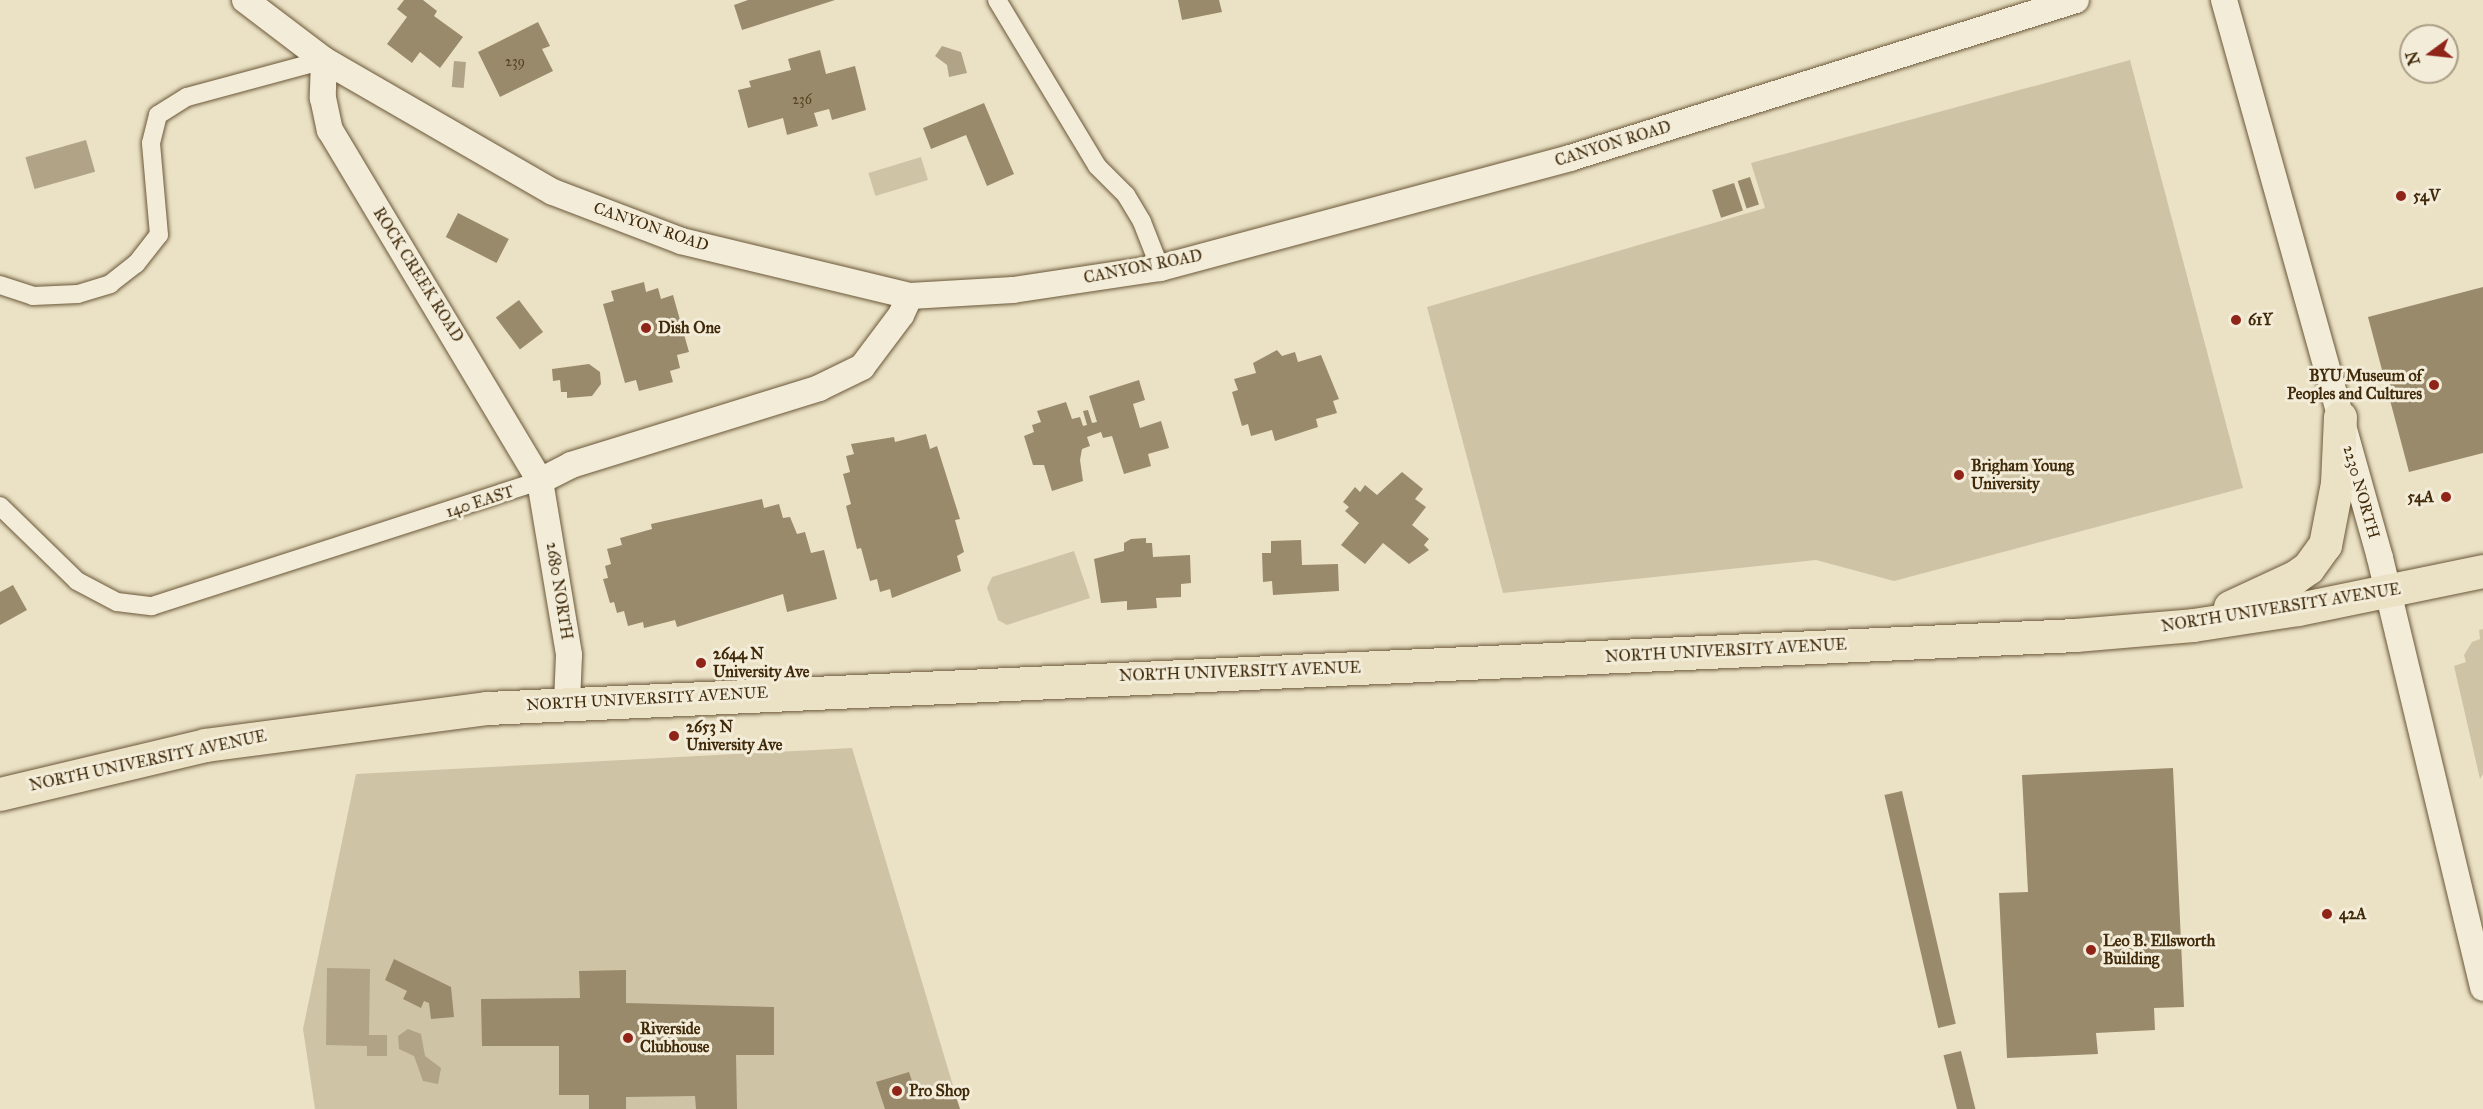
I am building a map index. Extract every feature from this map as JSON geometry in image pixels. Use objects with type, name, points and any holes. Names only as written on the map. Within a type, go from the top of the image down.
[{"type":"highway","points":[[2169,627],[2272,590],[2308,568],[2329,534],[2340,417]]},
{"type":"highway","name":"NORTH UNIVERSITY AVENUE","points":[[0,794],[241,739],[438,713],[567,702],[2169,627],[2388,592],[2483,571]]},
{"type":"main road","name":"CANYON ROAD","points":[[245,0],[324,60],[553,192],[681,241],[910,296],[1013,290],[1160,268],[1570,158],[2076,0]]},
{"type":"main road","name":"2230 NORTH","points":[[2224,0],[2388,592],[2483,988]]},
{"type":"main road","name":"ROCK CREEK ROAD","points":[[324,60],[323,98],[330,130],[540,481]]},
{"type":"main road","name":"140 EAST","points":[[540,481],[571,465],[819,388],[862,367],[901,315],[910,296]]},
{"type":"main road","name":"2680 NORTH","points":[[540,481],[568,655],[567,702]]},
{"type":"street","points":[[997,0],[1097,166],[1126,195],[1142,222],[1160,268]]},
{"type":"street","points":[[0,285],[33,296],[89,290],[110,284],[136,264],[159,235],[151,143],[158,115],[188,97],[324,60]]},
{"type":"street","name":"140 EAST","points":[[0,506],[77,581],[117,602],[152,606],[540,481]]},
{"type":"shaded area","points":[[942,46],[961,52],[967,73],[949,77],[947,65],[935,56]]},
{"type":"shaded area","points":[[2130,60],[2243,488],[1894,581],[1816,560],[1503,593],[1427,307],[1765,208],[1751,163]]},
{"type":"shaded area","points":[[454,61],[466,62],[464,88],[452,87]]},
{"type":"shaded area","points":[[86,140],[95,172],[35,189],[25,157]]},
{"type":"shaded area","points":[[921,157],[928,180],[875,196],[868,173]]},
{"type":"shaded area","points":[[1074,551],[1090,598],[1007,625],[998,620],[987,588],[992,577]]},
{"type":"shaded area","points":[[2483,629],[2483,774],[2480,779],[2454,666],[2466,662],[2464,655],[2472,642],[2480,639],[2479,630]]},
{"type":"shaded area","points":[[852,748],[960,1109],[315,1109],[303,1029],[356,774]]},
{"type":"shaded area","points":[[327,968],[370,969],[369,1035],[387,1035],[387,1056],[367,1056],[367,1046],[326,1045]]},
{"type":"shaded area","points":[[408,1029],[421,1034],[425,1056],[441,1068],[438,1084],[423,1081],[414,1056],[399,1049],[398,1036]]},
{"type":"building","points":[[404,0],[423,0],[437,11],[434,16],[463,37],[440,68],[420,52],[412,63],[387,44],[407,17],[397,9]]},
{"type":"building","points":[[748,0],[835,0],[742,30],[734,5]]},
{"type":"building","points":[[1178,0],[1219,0],[1222,12],[1182,20]]},
{"type":"building","points":[[538,22],[550,46],[542,49],[553,71],[500,97],[478,52]]},
{"type":"building","points":[[820,50],[826,74],[855,66],[866,110],[832,120],[829,109],[814,113],[818,126],[787,135],[783,118],[748,128],[738,90],[751,87],[749,81],[791,70],[788,59]]},
{"type":"building","points":[[984,103],[1014,174],[987,186],[966,135],[931,149],[923,128]]},
{"type":"building","points":[[1750,177],[1759,205],[1747,209],[1738,181]]},
{"type":"building","points":[[1734,183],[1743,211],[1721,218],[1712,190]]},
{"type":"building","points":[[458,213],[509,239],[497,263],[446,237]]},
{"type":"building","name":"Dish One","points":[[644,282],[646,292],[658,288],[661,299],[673,295],[689,352],[677,355],[680,368],[670,371],[673,382],[639,391],[636,380],[625,383],[603,304],[614,301],[611,291]]},
{"type":"building","name":"BYU Museum of Peoples and Cultures","points":[[2483,287],[2483,453],[2409,472],[2368,317]]},
{"type":"building","points":[[519,300],[543,332],[520,349],[496,317]]},
{"type":"building","points":[[1277,350],[1282,356],[1295,352],[1298,362],[1321,355],[1339,399],[1333,401],[1337,413],[1316,419],[1318,427],[1275,441],[1272,430],[1251,436],[1248,424],[1242,426],[1232,392],[1238,390],[1234,379],[1256,373],[1253,363]]},
{"type":"building","points":[[589,364],[600,372],[601,384],[592,396],[567,398],[567,392],[561,392],[560,380],[553,381],[552,369]]},
{"type":"building","points":[[1139,380],[1145,400],[1133,404],[1140,428],[1161,421],[1169,448],[1148,454],[1151,466],[1124,474],[1112,436],[1103,438],[1101,432],[1087,437],[1090,446],[1082,449],[1080,460],[1083,481],[1052,491],[1044,465],[1033,465],[1024,436],[1034,432],[1032,425],[1041,422],[1037,411],[1066,402],[1072,419],[1080,417],[1083,426],[1087,425],[1083,411],[1088,410],[1092,423],[1097,422],[1089,396]]},
{"type":"building","points":[[926,434],[930,449],[937,446],[960,519],[955,520],[964,552],[957,556],[961,571],[892,598],[890,589],[880,592],[877,579],[870,581],[861,548],[857,549],[846,506],[851,504],[843,474],[850,472],[846,456],[854,454],[851,444],[894,437],[895,442]]},
{"type":"building","points":[[1402,472],[1423,489],[1415,499],[1426,507],[1412,525],[1429,539],[1424,545],[1429,550],[1409,564],[1383,543],[1365,564],[1341,545],[1359,523],[1345,511],[1349,507],[1343,502],[1355,487],[1360,492],[1365,485],[1377,495]]},
{"type":"building","points":[[762,499],[764,508],[779,504],[783,518],[790,517],[797,534],[805,532],[811,553],[824,550],[837,599],[787,612],[783,594],[677,627],[675,620],[644,628],[643,622],[628,626],[624,611],[617,613],[614,602],[610,603],[603,579],[608,578],[605,566],[611,564],[607,549],[622,545],[620,538],[652,529],[651,524]]},
{"type":"building","points":[[1146,538],[1146,543],[1152,543],[1153,557],[1190,555],[1191,583],[1181,584],[1181,597],[1156,598],[1157,608],[1127,610],[1127,601],[1101,603],[1094,559],[1124,551],[1124,543],[1131,539]]},
{"type":"building","points":[[1301,540],[1302,565],[1338,564],[1339,591],[1273,595],[1272,581],[1263,582],[1262,553],[1271,553],[1271,541]]},
{"type":"building","points":[[13,585],[27,610],[0,625],[0,592]]},
{"type":"building","name":"Leo B. Ellsworth Building","points":[[2173,768],[2184,1007],[2154,1008],[2155,1030],[2096,1033],[2098,1054],[2007,1058],[1999,893],[2028,892],[2022,775]]},
{"type":"building","points":[[1902,791],[1956,1024],[1938,1028],[1884,795]]},
{"type":"building","points":[[394,959],[451,987],[454,1017],[431,1019],[429,1003],[424,1001],[421,1008],[403,999],[407,991],[385,980]]},
{"type":"building","name":"Riverside Clubhouse","points":[[626,970],[626,1003],[774,1007],[774,1055],[736,1055],[737,1109],[696,1109],[695,1096],[626,1097],[626,1109],[589,1109],[589,1095],[559,1095],[559,1046],[482,1046],[481,999],[580,998],[579,971]]},
{"type":"building","points":[[1961,1051],[1975,1109],[1957,1109],[1944,1055]]},
{"type":"building","name":"Pro Shop","points":[[909,1072],[917,1096],[952,1085],[960,1109],[885,1109],[876,1082]]},
{"type":"place","name":"54V","points":[[2401,196]]},
{"type":"place","name":"61Y","points":[[2236,320]]},
{"type":"place","name":"Dish One","points":[[646,328]]},
{"type":"place","name":"BYU Museum of Peoples and Cultures","points":[[2434,385]]},
{"type":"place","name":"Brigham Young University","points":[[1959,475]]},
{"type":"place","name":"54A","points":[[2446,497]]},
{"type":"place","name":"2644 N University Ave","points":[[701,663]]},
{"type":"place","name":"2653 N University Ave","points":[[674,736]]},
{"type":"place","name":"42A","points":[[2327,914]]},
{"type":"place","name":"Leo B. Ellsworth Building","points":[[2091,950]]},
{"type":"place","name":"Riverside Clubhouse","points":[[628,1038]]},
{"type":"place","name":"Pro Shop","points":[[897,1091]]}]
